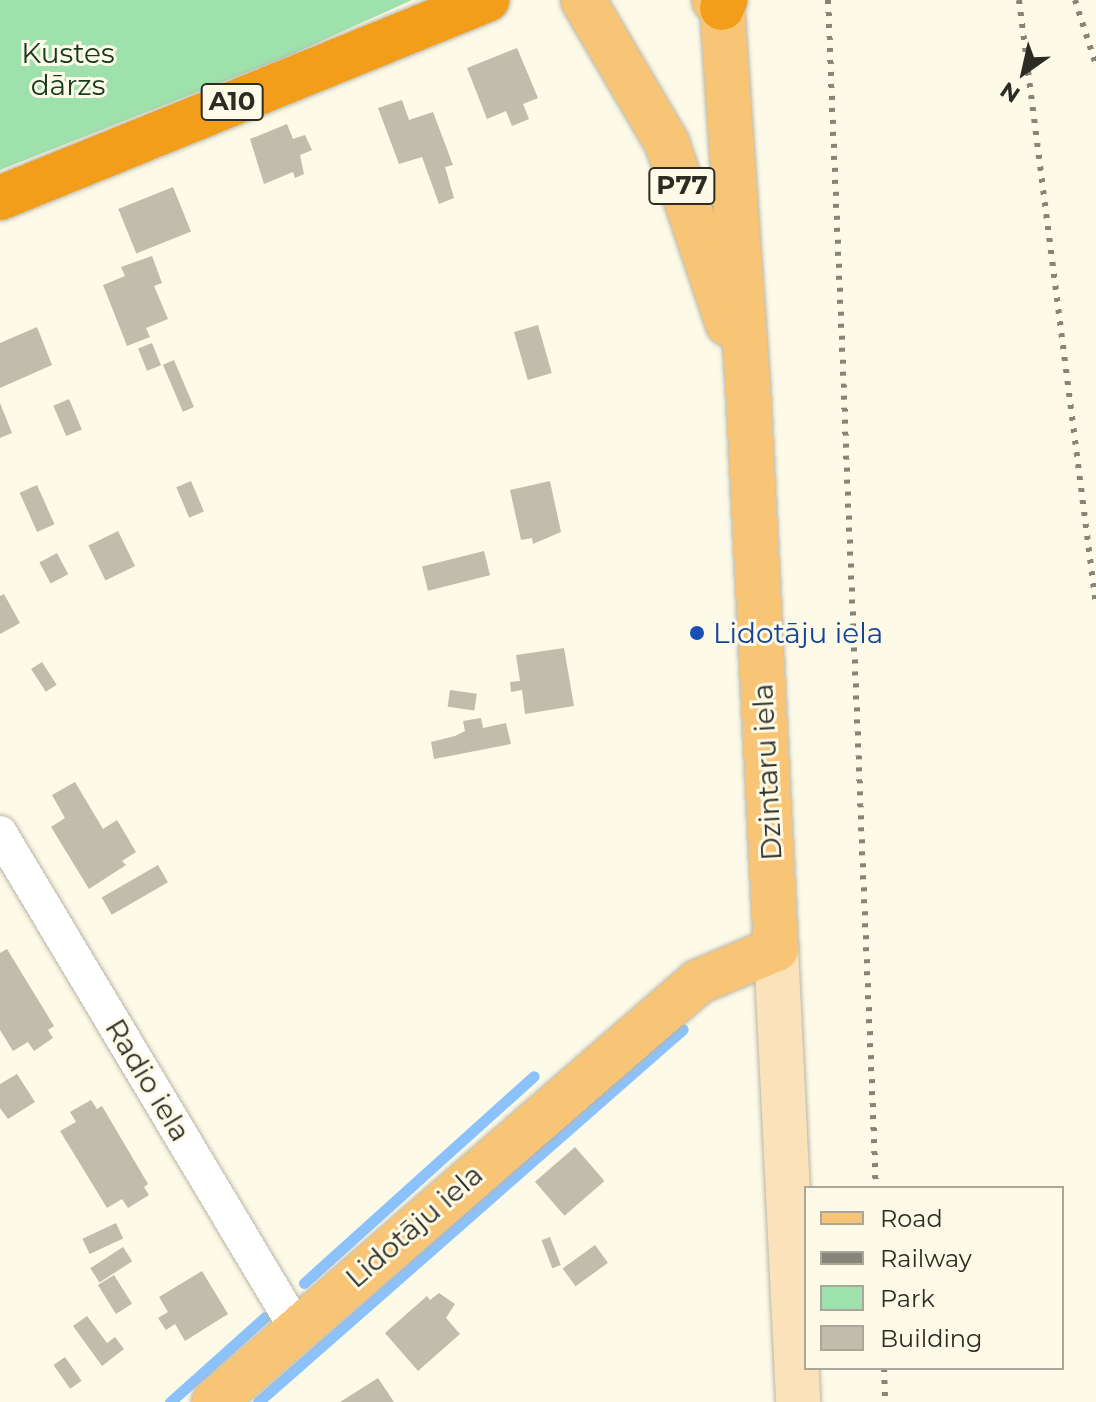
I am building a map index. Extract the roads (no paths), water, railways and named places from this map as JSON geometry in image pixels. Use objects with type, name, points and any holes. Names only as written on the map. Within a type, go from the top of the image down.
[{"type":"highway","name":"A10","points":[[0,198],[487,0]]},
{"type":"main road","name":"P77","points":[[583,0],[667,143],[748,387]]},
{"type":"main road","name":"Dzintaru iela","points":[[720,2],[748,387],[776,949]]},
{"type":"main road","name":"Lidotāju iela","points":[[214,1402],[698,982],[776,949]]},
{"type":"street","name":"Radio iela","points":[[0,833],[296,1328]]},
{"type":"street","name":"Dzintaru iela","points":[[776,949],[798,1402]]},
{"type":"waterway","points":[[258,1402],[683,1029]]},
{"type":"waterway","points":[[304,1283],[534,1076]]},
{"type":"waterway","points":[[170,1402],[265,1317]]},
{"type":"railway","points":[[828,0],[876,1186]]},
{"type":"railway","points":[[1019,0],[1096,605]]},
{"type":"railway","points":[[1075,0],[1096,65]]},
{"type":"railway","points":[[884,1370],[885,1402]]},
{"type":"place","name":"Lidotāju iela","points":[[697,633]]},
{"type":"park label","name":"Kustes dārzs","points":[[68,69]]}]
